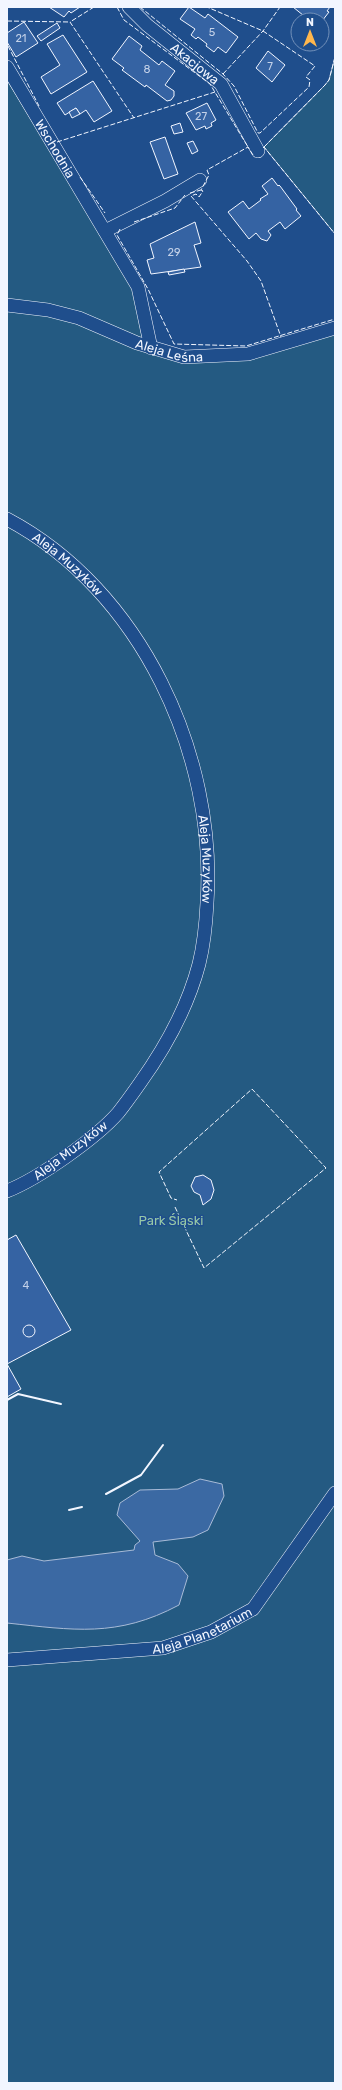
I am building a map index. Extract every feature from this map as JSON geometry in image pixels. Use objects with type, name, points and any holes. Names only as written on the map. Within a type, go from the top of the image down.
[{"type":"street","name":"Akacjowa","points":[[129,7],[147,25],[221,84],[258,151]]},
{"type":"street","name":"Wschodnia","points":[[7,67],[138,287],[151,348]]},
{"type":"street","points":[[105,231],[165,201],[200,180]]},
{"type":"street","name":"Aleja Leśna","points":[[7,305],[48,310],[79,318],[151,348],[184,356],[248,354],[335,328]]},
{"type":"street","name":"Aleja Muzyków","points":[[7,519],[47,545],[92,584],[118,616],[147,658],[160,681],[178,724],[193,766],[203,809],[208,870],[206,914],[199,965],[184,1008],[148,1071],[117,1114],[99,1130],[55,1164],[33,1178],[7,1191]]},
{"type":"street","name":"Aleja Planetarium","points":[[7,1660],[163,1648],[211,1632],[253,1609],[335,1493]]},
{"type":"green space","points":[[335,57],[335,234],[264,147],[329,80]]},
{"type":"green space","name":"Park Śląski","points":[[7,80],[133,287],[142,336],[181,357],[252,354],[335,327],[335,2083],[7,2083]]},
{"type":"shaded area","points":[[200,1479],[222,1484],[224,1496],[208,1530],[193,1537],[153,1542],[155,1555],[178,1564],[188,1576],[179,1605],[157,1616],[115,1627],[74,1629],[7,1623],[7,1560],[22,1556],[44,1561],[134,1550],[135,1545],[140,1541],[117,1515],[120,1503],[140,1490],[178,1489]]},
{"type":"building","points":[[49,7],[80,7],[71,13],[69,11],[64,17]]},
{"type":"building","points":[[189,7],[205,18],[208,14],[238,37],[226,53],[218,47],[214,52],[198,37],[196,39],[191,35],[195,29],[180,19]]},
{"type":"building","points":[[293,7],[330,7],[327,11],[329,12],[299,12]]},
{"type":"building","points":[[24,22],[38,43],[16,57],[7,42],[7,33]]},
{"type":"building","points":[[57,23],[60,28],[41,41],[37,36]]},
{"type":"building","points":[[63,35],[87,72],[51,94],[41,77],[60,65],[47,44]]},
{"type":"building","points":[[129,36],[142,46],[140,50],[159,65],[162,61],[175,71],[165,85],[174,91],[174,96],[171,100],[167,101],[146,85],[145,87],[122,70],[124,68],[112,59]]},
{"type":"building","points":[[268,51],[285,65],[272,82],[256,68]]},
{"type":"building","points":[[93,81],[112,111],[94,122],[86,110],[80,114],[76,108],[65,115],[57,103]]},
{"type":"building","points":[[207,103],[216,120],[211,123],[212,126],[206,129],[205,126],[196,130],[186,113]]},
{"type":"building","points":[[76,108],[80,114],[72,118],[69,112]]},
{"type":"building","points":[[180,123],[183,132],[174,134],[171,126]]},
{"type":"building","points":[[165,137],[178,174],[164,179],[150,142]]},
{"type":"building","points":[[193,141],[198,151],[192,154],[187,143]]},
{"type":"building","points":[[272,178],[278,186],[280,186],[301,216],[285,229],[280,222],[268,231],[271,235],[267,241],[261,239],[256,233],[249,239],[228,212],[243,201],[249,209],[261,200],[260,199],[268,194],[262,186]]},
{"type":"building","points":[[195,222],[201,243],[194,245],[201,267],[151,274],[147,260],[154,258],[150,244]]},
{"type":"building","points":[[184,269],[185,272],[169,275],[168,272]]},
{"type":"building","points":[[203,1175],[211,1180],[214,1190],[211,1199],[203,1205],[200,1195],[194,1192],[191,1186],[195,1177]]},
{"type":"building","points":[[16,1235],[71,1330],[7,1364],[7,1240]]},
{"type":"building","points":[[27,1325],[31,1325],[35,1331],[31,1337],[27,1337],[23,1333],[23,1329]]},
{"type":"building","points":[[7,1364],[21,1389],[7,1397]]},
{"type":"fence","points":[[94,7],[70,22],[134,118]]},
{"type":"fence","points":[[117,7],[124,20],[210,84],[248,147]]},
{"type":"fence","points":[[140,7],[223,74],[234,86],[258,133],[260,133],[309,87],[310,80],[306,77],[315,66],[263,31],[207,7]]},
{"type":"fence","points":[[223,74],[263,31],[280,7]]},
{"type":"fence","points":[[7,21],[70,22]]},
{"type":"fence","points":[[8,46],[39,106]]},
{"type":"fence","points":[[264,147],[329,80],[335,57]]},
{"type":"fence","points":[[57,142],[215,92]]},
{"type":"fence","points":[[253,155],[248,147],[207,170],[209,175],[201,190],[203,191],[199,197],[196,194],[191,196],[247,261],[261,281],[281,337]]},
{"type":"fence","points":[[263,148],[264,147],[335,234]]},
{"type":"fence","points":[[80,177],[105,213]]},
{"type":"fence","points":[[190,193],[201,190]]},
{"type":"fence","points":[[134,222],[175,208],[185,195]]},
{"type":"fence","points":[[120,229],[117,235],[148,289],[174,344],[246,346],[335,319]]},
{"type":"fence","points":[[175,1207],[204,1268],[326,1168],[252,1089],[159,1172],[171,1198],[177,1200]]},
{"type":"wall","points":[[7,1400],[18,1394],[61,1404]]},
{"type":"wall","points":[[106,1494],[141,1475],[163,1445]]},
{"type":"wall","points":[[69,1510],[82,1507]]}]
